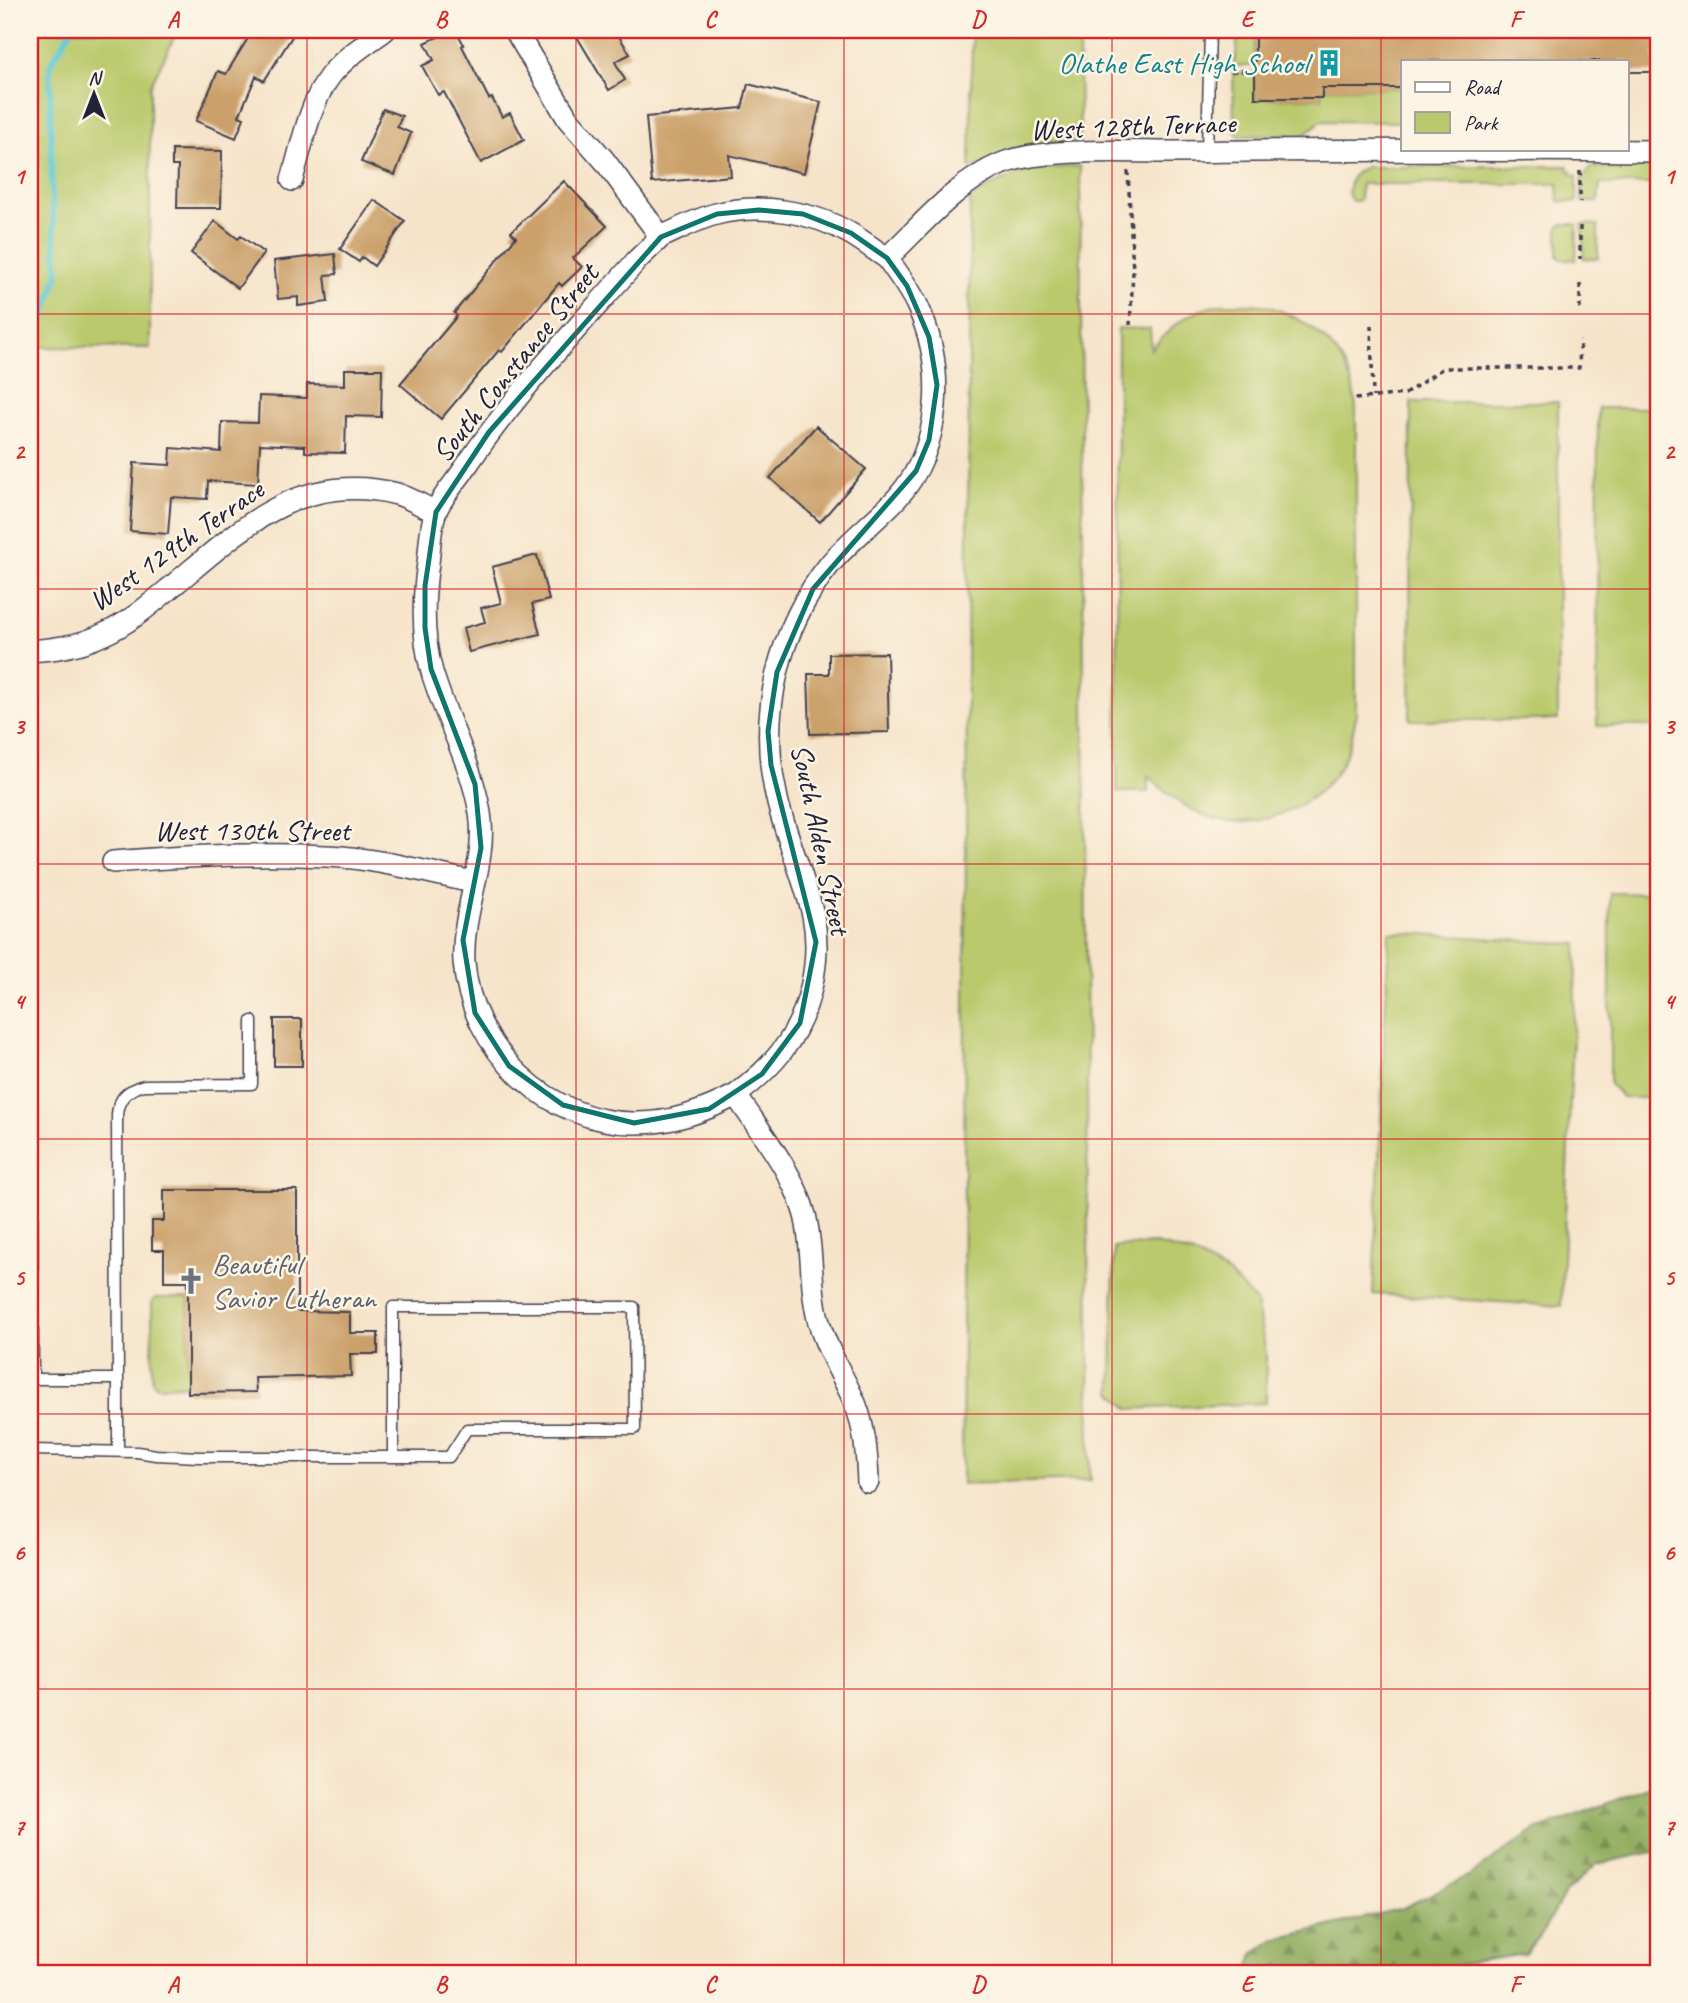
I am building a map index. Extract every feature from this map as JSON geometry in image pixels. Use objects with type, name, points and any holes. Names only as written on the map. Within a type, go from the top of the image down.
[{"type":"street","points":[[292,180],[314,109],[329,77],[354,52],[385,30]]},
{"type":"street","points":[[515,30],[568,119],[604,160],[662,237],[717,214],[782,211],[826,221],[851,233],[887,258]]},
{"type":"street","name":"West 128th Terrace","points":[[887,258],[952,196],[978,176],[1003,163],[1031,157],[1080,153],[1207,151],[1658,151]]},
{"type":"street","name":"South Constance Street","points":[[662,237],[638,259],[489,432],[436,512],[425,586],[425,628],[431,669],[475,784],[479,806],[481,848],[463,940],[465,977],[485,1034],[509,1066],[527,1081],[563,1105],[612,1121],[634,1124],[677,1118],[709,1109],[736,1095]]},
{"type":"street","name":"South Alden Street","points":[[736,1095],[761,1074],[783,1050],[800,1023],[814,971],[816,942],[813,916],[777,799],[768,732],[771,704],[785,643],[797,616],[830,564],[899,495],[916,471],[929,440],[937,385],[929,337],[918,307],[887,258]]},
{"type":"street","name":"West 129th Terrace","points":[[30,651],[61,649],[102,635],[142,611],[241,528],[270,510],[299,498],[334,490],[363,489],[398,495],[436,512]]},
{"type":"street","name":"West 130th Street","points":[[113,862],[170,858],[327,856],[369,861],[473,882]]},
{"type":"street","points":[[736,1095],[785,1171],[804,1214],[816,1313],[822,1333],[856,1405],[866,1448],[868,1482]]},
{"type":"lane","points":[[1207,151],[1210,30]]},
{"type":"lane","points":[[118,1451],[117,1115],[120,1102],[126,1093],[144,1086],[252,1084],[252,1021]]},
{"type":"lane","points":[[30,1131],[33,1379],[118,1379]]},
{"type":"lane","points":[[30,1450],[118,1451],[199,1457],[393,1457],[449,1457],[467,1429],[635,1429],[634,1307],[393,1307],[393,1457]]},
{"type":"path","points":[[1231,71],[1255,71]]},
{"type":"path","points":[[1128,166],[1133,272],[1130,325]]},
{"type":"path","points":[[1580,169],[1580,202]]},
{"type":"path","points":[[1580,226],[1580,259]]},
{"type":"path","points":[[1580,284],[1580,314]]},
{"type":"path","points":[[1371,325],[1373,397]]},
{"type":"path","points":[[1355,399],[1405,394],[1443,368],[1579,368],[1580,340]]},
{"type":"highlighted area","points":[[759,210],[803,214],[851,233],[887,258],[907,286],[929,337],[937,385],[929,440],[916,471],[813,589],[777,672],[768,731],[771,765],[816,942],[800,1023],[762,1074],[709,1109],[634,1123],[563,1105],[509,1066],[475,1013],[463,940],[481,848],[475,784],[431,669],[425,628],[425,586],[436,512],[489,432],[661,237],[717,214]]},
{"type":"green space","points":[[30,30],[178,30],[150,86],[150,348],[30,347]]},
{"type":"green space","points":[[1237,30],[1255,30],[1255,66],[1233,66]]},
{"type":"green space","points":[[1079,33],[1080,141],[1029,145],[970,169],[972,35]]},
{"type":"green space","points":[[1233,73],[1255,73],[1255,98],[1322,98],[1322,88],[1401,88],[1401,122],[1321,121],[1304,135],[1239,136],[1234,130]]},
{"type":"green space","points":[[1080,166],[1090,1480],[962,1484],[970,198],[997,182],[1022,173]]},
{"type":"green space","points":[[1568,166],[1572,175],[1577,175],[1577,202],[1559,201],[1558,184],[1361,184],[1358,201],[1352,201],[1348,194],[1352,177],[1366,167]]},
{"type":"green space","points":[[1658,166],[1658,184],[1600,184],[1598,202],[1582,202],[1582,175],[1586,175],[1590,167]]},
{"type":"green space","points":[[1562,224],[1577,224],[1576,260],[1561,259],[1558,256],[1558,227]]},
{"type":"green space","points":[[1582,224],[1598,225],[1598,258],[1584,259]]},
{"type":"green space","points":[[1223,304],[1267,306],[1310,327],[1330,345],[1346,368],[1353,387],[1356,408],[1356,717],[1350,744],[1339,768],[1314,796],[1280,814],[1242,822],[1206,816],[1175,799],[1148,776],[1148,792],[1117,792],[1118,328],[1150,329],[1151,349],[1167,332],[1191,314]]},
{"type":"green space","points":[[1411,402],[1558,402],[1558,720],[1410,720]]},
{"type":"green space","points":[[1598,408],[1658,408],[1658,726],[1597,726]]},
{"type":"green space","points":[[1610,893],[1658,894],[1658,1098],[1623,1098],[1610,1084]]},
{"type":"green space","points":[[1389,932],[1577,944],[1561,1306],[1373,1294]]},
{"type":"green space","points":[[1155,1244],[1193,1254],[1228,1273],[1256,1302],[1266,1353],[1266,1403],[1129,1409],[1112,1392],[1114,1247]]},
{"type":"green space","points":[[156,1298],[188,1298],[188,1385],[157,1386],[152,1381],[152,1301]]},
{"type":"green space","points":[[1658,1785],[1658,1851],[1597,1864],[1565,1893],[1545,1928],[1525,1954],[1478,1961],[1430,1973],[1247,1973],[1254,1954],[1273,1940],[1403,1908],[1470,1875],[1536,1830]]},
{"type":"building","points":[[253,30],[285,30],[293,35],[264,81],[256,76],[239,116],[244,118],[236,138],[196,121],[218,71],[226,74]]},
{"type":"building","points":[[456,30],[489,99],[492,98],[502,117],[510,113],[524,140],[481,163],[444,92],[438,95],[422,66],[434,60],[425,43]]},
{"type":"building","points":[[573,30],[615,30],[630,54],[615,62],[625,80],[609,90]]},
{"type":"building","name":"Olathe East High School","points":[[1255,30],[1658,30],[1654,72],[1628,72],[1628,60],[1401,60],[1401,88],[1322,88],[1322,98],[1255,98]]},
{"type":"building","points":[[748,84],[821,102],[804,173],[729,155],[731,176],[652,183],[646,117],[742,108]]},
{"type":"building","points":[[383,109],[402,116],[397,127],[411,133],[395,175],[361,162]]},
{"type":"building","points":[[172,150],[222,151],[221,208],[177,208],[178,166],[172,166]]},
{"type":"building","points":[[564,181],[607,226],[573,258],[582,267],[562,286],[559,283],[502,352],[499,350],[441,419],[400,384],[457,316],[454,313],[516,237],[511,232]]},
{"type":"building","points":[[374,200],[405,221],[374,266],[362,257],[359,262],[340,249]]},
{"type":"building","points":[[215,221],[238,239],[241,236],[264,253],[238,288],[191,253]]},
{"type":"building","points":[[335,254],[337,274],[325,275],[328,302],[298,306],[298,297],[278,299],[274,261]]},
{"type":"building","points":[[345,369],[382,369],[381,417],[346,416],[345,453],[305,452],[305,446],[260,444],[258,484],[208,481],[207,499],[171,497],[168,534],[130,531],[134,463],[170,465],[171,448],[221,452],[222,422],[258,423],[259,396],[307,398],[307,384],[345,385]]},
{"type":"building","points":[[816,426],[866,469],[820,522],[770,478]]},
{"type":"building","points":[[537,555],[549,600],[532,604],[540,634],[469,652],[463,628],[485,622],[481,608],[501,603],[492,567]]},
{"type":"building","points":[[887,653],[889,732],[810,734],[808,674],[829,674],[829,654]]},
{"type":"building","points":[[274,1019],[302,1019],[302,1066],[274,1066]]},
{"type":"building","name":"Beautiful Savior Lutheran","points":[[164,1190],[297,1190],[297,1311],[350,1312],[350,1333],[378,1333],[378,1354],[350,1354],[351,1376],[255,1378],[256,1392],[188,1393],[188,1281],[164,1281],[164,1250],[152,1250],[152,1221],[164,1221]]},
{"type":"waterway","points":[[30,345],[35,343],[58,275],[52,203],[50,65],[71,30]]},
{"type":"place","name":"Olathe East High School","points":[[1329,63]]},
{"type":"place","name":"Beautiful Savior Lutheran","points":[[191,1281]]}]
